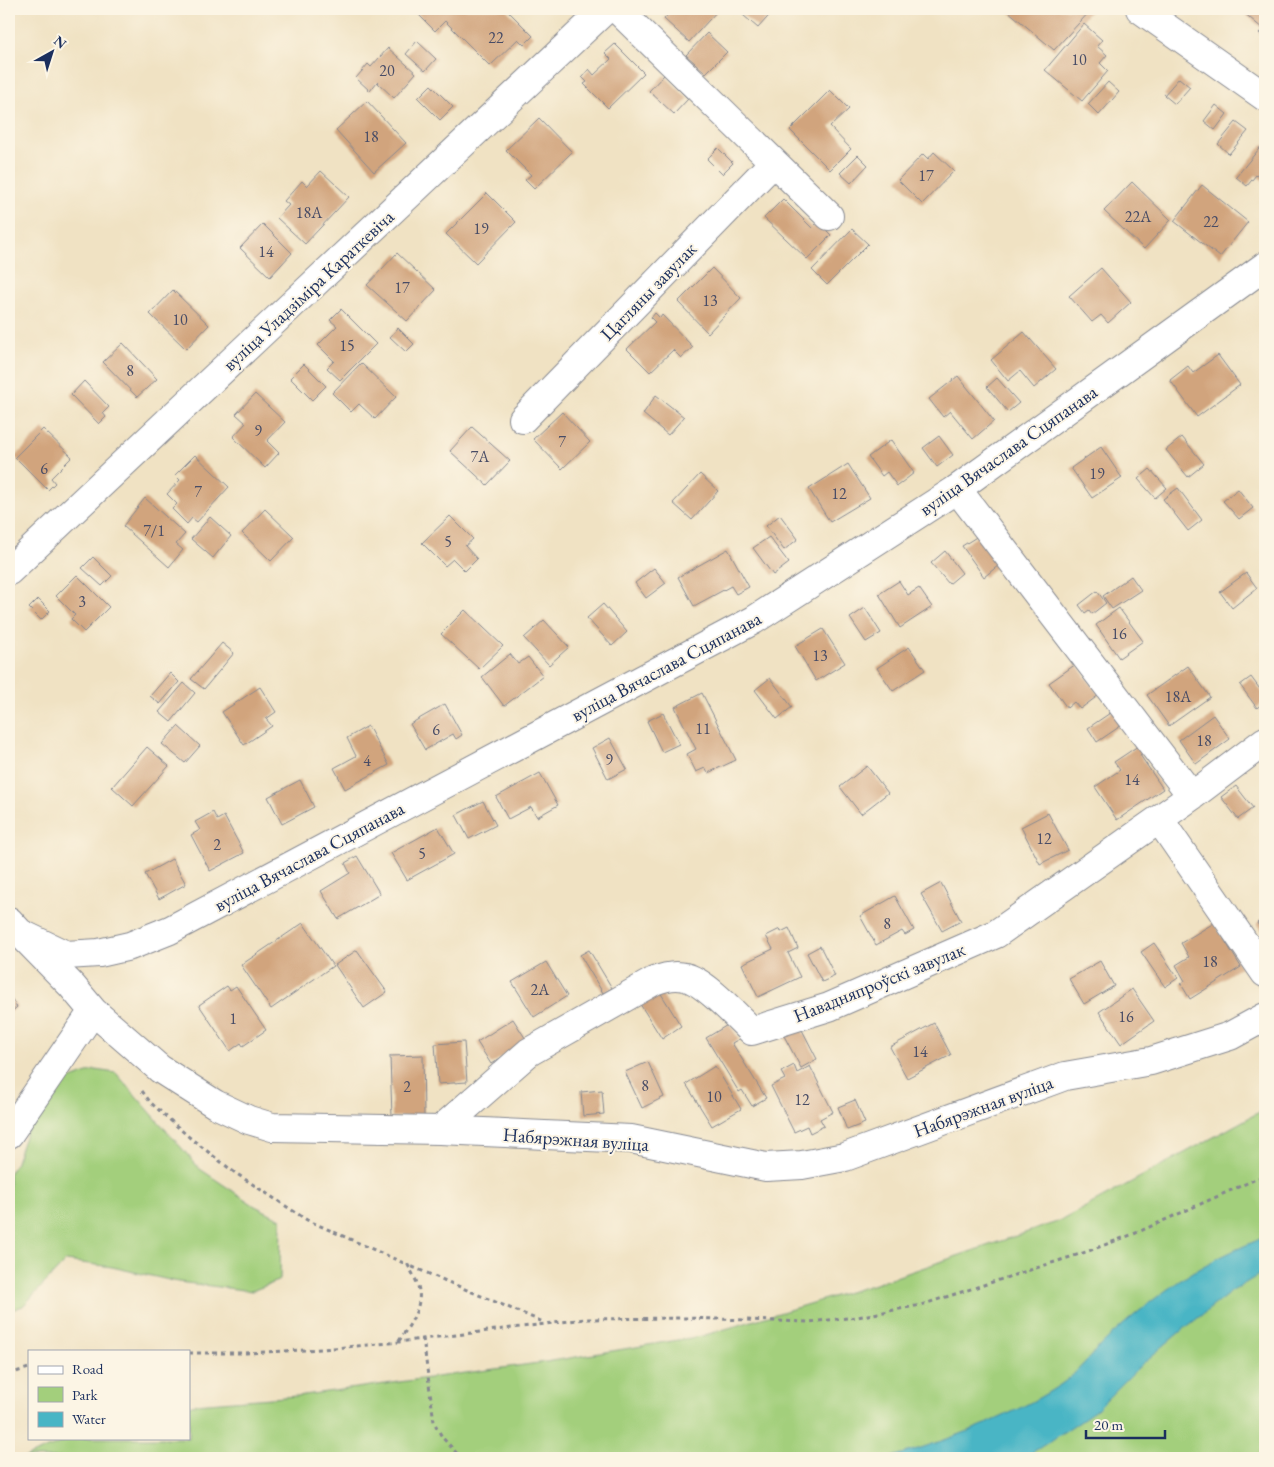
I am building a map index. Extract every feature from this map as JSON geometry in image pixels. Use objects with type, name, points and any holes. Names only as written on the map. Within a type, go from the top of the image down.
[{"type":"street","name":"вуліца Уладзіміра Караткевіча","points":[[9,570],[606,9]]},
{"type":"street","points":[[618,9],[829,216]]},
{"type":"street","points":[[1140,9],[1265,97]]},
{"type":"street","name":"Цагляны завулак","points":[[523,419],[773,163]]},
{"type":"street","name":"вуліца Вячаслава Сцяпанава","points":[[14,927],[66,955],[99,953],[130,946],[170,930],[754,620],[957,489],[1265,266]]},
{"type":"street","points":[[957,489],[1192,796]]},
{"type":"street","name":"Навадняпроўскі завулак","points":[[440,1130],[529,1052],[654,981],[676,976],[687,977],[696,981],[719,999],[752,1031],[820,1010],[996,934],[1192,796],[1265,741]]},
{"type":"street","points":[[1159,819],[1265,973]]},
{"type":"street","name":"Набярэжная вуліца","points":[[14,927],[72,986],[93,1011],[160,1069],[215,1104],[249,1120],[272,1127],[440,1130],[631,1139],[766,1167],[802,1165],[845,1157],[1065,1076],[1151,1061],[1230,1036],[1265,1017]]},
{"type":"street","points":[[9,1134],[93,1011]]},
{"type":"path","points":[[139,1088],[151,1103],[176,1126],[234,1172],[307,1220],[544,1323]]},
{"type":"path","points":[[190,1353],[246,1354],[323,1349],[586,1319],[633,1318],[809,1322],[857,1317],[921,1305],[1086,1252],[1119,1240],[1265,1174]]},
{"type":"path","points":[[398,1341],[413,1318],[419,1302],[419,1290],[408,1265]]},
{"type":"path","points":[[423,1338],[434,1422],[442,1437],[461,1458]]},
{"type":"path","points":[[9,1374],[28,1368]]},
{"type":"green space","points":[[95,1070],[116,1073],[200,1169],[255,1206],[281,1219],[280,1280],[252,1291],[178,1282],[112,1267],[66,1261],[23,1306],[9,1311],[9,1173],[15,1165],[29,1125],[64,1082]]},
{"type":"green space","points":[[1265,1109],[1265,1458],[24,1458],[67,1440],[190,1440],[190,1406],[195,1404],[297,1396],[546,1362],[702,1336],[872,1285],[1060,1221]]},
{"type":"water","points":[[1265,1237],[1265,1271],[1231,1292],[1180,1332],[1142,1364],[1096,1410],[1023,1458],[889,1458],[977,1428],[1040,1397],[1067,1380],[1100,1345],[1166,1290],[1206,1265]]},
{"type":"building","points":[[413,9],[506,9],[533,36],[524,45],[518,39],[490,66],[445,21],[435,31]]},
{"type":"building","points":[[673,9],[719,9],[689,42],[664,19]]},
{"type":"building","points":[[736,9],[775,9],[758,28]]},
{"type":"building","points":[[1008,9],[1092,9],[1054,50]]},
{"type":"building","points":[[1245,9],[1265,9],[1265,38],[1259,33],[1263,29],[1243,12]]},
{"type":"building","points":[[1084,24],[1102,40],[1097,46],[1107,55],[1100,63],[1108,71],[1082,101],[1045,70]]},
{"type":"building","points":[[707,33],[727,52],[706,73],[686,55]]},
{"type":"building","points":[[417,41],[436,59],[425,71],[406,54]]},
{"type":"building","points":[[615,44],[644,73],[608,108],[584,84],[587,82],[582,77],[589,69],[594,75],[611,59],[605,53]]},
{"type":"building","points":[[388,48],[416,73],[394,98],[377,82],[370,91],[356,78],[368,64],[371,67]]},
{"type":"building","points":[[664,75],[688,99],[674,114],[649,91]]},
{"type":"building","points":[[1179,78],[1190,87],[1175,104],[1164,95]]},
{"type":"building","points":[[1108,82],[1119,92],[1099,115],[1088,104]]},
{"type":"building","points":[[431,85],[453,107],[440,120],[418,98]]},
{"type":"building","points":[[830,90],[849,109],[830,127],[851,149],[830,170],[790,130]]},
{"type":"building","points":[[367,101],[406,143],[374,172],[336,130]]},
{"type":"building","points":[[1216,105],[1227,114],[1215,130],[1204,121]]},
{"type":"building","points":[[539,118],[572,152],[534,189],[525,180],[531,175],[506,150]]},
{"type":"building","points":[[1236,122],[1248,131],[1229,154],[1218,144]]},
{"type":"building","points":[[1263,144],[1265,146],[1265,182],[1256,175],[1247,186],[1236,177]]},
{"type":"building","points":[[718,148],[733,163],[722,174],[707,159]]},
{"type":"building","points":[[934,152],[954,171],[922,204],[898,180],[923,154],[928,159]]},
{"type":"building","points":[[858,155],[868,165],[851,183],[840,173]]},
{"type":"building","points":[[321,171],[349,197],[305,244],[277,218],[289,205],[284,201],[302,181],[307,186]]},
{"type":"building","points":[[1132,182],[1171,220],[1144,249],[1104,211]]},
{"type":"building","points":[[1202,185],[1248,222],[1220,257],[1174,221]]},
{"type":"building","points":[[487,193],[516,222],[476,263],[446,234]]},
{"type":"building","points":[[783,199],[812,228],[818,222],[831,235],[807,259],[764,218]]},
{"type":"building","points":[[263,224],[292,253],[270,277],[240,248]]},
{"type":"building","points":[[852,229],[868,244],[827,285],[812,270]]},
{"type":"building","points":[[397,253],[436,290],[407,321],[367,285]]},
{"type":"building","points":[[712,268],[741,298],[708,333],[678,302]]},
{"type":"building","points":[[1101,268],[1131,302],[1108,323],[1101,315],[1092,322],[1069,296]]},
{"type":"building","points":[[173,290],[209,325],[186,349],[150,314]]},
{"type":"building","points":[[341,309],[376,344],[340,380],[327,368],[334,361],[318,345],[337,326],[330,320]]},
{"type":"building","points":[[655,313],[660,318],[662,315],[693,347],[681,358],[673,350],[650,372],[627,349],[655,322],[651,318]]},
{"type":"building","points":[[398,328],[414,344],[406,352],[390,337]]},
{"type":"building","points":[[1024,332],[1056,369],[1034,388],[1020,371],[1008,381],[991,360]]},
{"type":"building","points":[[123,343],[157,379],[137,397],[103,362]]},
{"type":"building","points":[[1218,355],[1240,385],[1197,417],[1170,380],[1188,366],[1193,373]]},
{"type":"building","points":[[361,363],[396,397],[375,419],[359,404],[351,412],[332,393]]},
{"type":"building","points":[[304,364],[326,386],[312,400],[290,378]]},
{"type":"building","points":[[958,376],[994,421],[973,439],[950,411],[943,417],[929,399]]},
{"type":"building","points":[[997,378],[1019,403],[1008,412],[987,387]]},
{"type":"building","points":[[84,381],[109,407],[103,413],[106,417],[99,424],[71,395]]},
{"type":"building","points":[[255,394],[285,422],[267,441],[279,453],[265,468],[233,437],[246,423],[236,414]]},
{"type":"building","points":[[656,395],[684,417],[668,435],[643,414]]},
{"type":"building","points":[[562,412],[590,442],[562,469],[533,439]]},
{"type":"building","points":[[472,427],[510,461],[487,485],[450,451]]},
{"type":"building","points":[[43,429],[72,457],[51,478],[55,483],[48,490],[15,457]]},
{"type":"building","points":[[939,436],[953,455],[937,467],[923,448]]},
{"type":"building","points":[[1182,437],[1204,464],[1188,477],[1166,450]]},
{"type":"building","points":[[891,440],[914,473],[897,486],[887,472],[882,476],[868,457]]},
{"type":"building","points":[[1101,447],[1122,478],[1092,498],[1071,468]]},
{"type":"building","points":[[195,455],[229,487],[197,522],[192,518],[187,524],[172,509],[177,504],[167,494],[180,480],[175,475]]},
{"type":"building","points":[[848,464],[870,498],[830,522],[809,489]]},
{"type":"building","points":[[1150,469],[1167,488],[1155,498],[1138,479]]},
{"type":"building","points":[[700,474],[718,491],[692,520],[673,503]]},
{"type":"building","points":[[1178,488],[1202,520],[1188,531],[1163,499]]},
{"type":"building","points":[[1238,489],[1253,508],[1239,519],[1223,501]]},
{"type":"building","points":[[145,498],[185,534],[176,544],[183,550],[169,567],[123,526]]},
{"type":"building","points":[[265,509],[294,537],[271,561],[242,533]]},
{"type":"building","points":[[780,515],[798,539],[784,550],[766,526]]},
{"type":"building","points":[[450,516],[473,539],[465,546],[477,559],[465,571],[453,559],[445,566],[422,543]]},
{"type":"building","points":[[210,517],[231,536],[213,558],[191,539]]},
{"type":"building","points":[[978,536],[999,565],[984,577],[962,546]]},
{"type":"building","points":[[769,537],[789,563],[773,575],[753,548]]},
{"type":"building","points":[[728,549],[749,587],[736,594],[731,586],[694,606],[678,577]]},
{"type":"building","points":[[945,551],[962,573],[949,584],[931,563]]},
{"type":"building","points":[[93,557],[112,576],[102,586],[82,568]]},
{"type":"building","points":[[654,568],[666,583],[646,598],[635,583]]},
{"type":"building","points":[[1246,573],[1257,588],[1232,608],[1220,592]]},
{"type":"building","points":[[77,575],[109,607],[84,632],[71,619],[75,615],[56,596]]},
{"type":"building","points":[[1131,576],[1141,590],[1112,609],[1103,596]]},
{"type":"building","points":[[899,581],[908,595],[919,588],[932,607],[900,628],[879,594]]},
{"type":"building","points":[[1097,591],[1106,603],[1092,614],[1089,610],[1085,613],[1079,605]]},
{"type":"building","points":[[38,599],[50,611],[41,620],[29,608]]},
{"type":"building","points":[[603,604],[627,632],[612,646],[587,618]]},
{"type":"building","points":[[865,608],[881,633],[866,642],[850,618]]},
{"type":"building","points":[[1119,608],[1143,641],[1119,658],[1096,625]]},
{"type":"building","points":[[465,610],[503,646],[479,669],[441,634]]},
{"type":"building","points":[[544,620],[569,647],[549,665],[524,638]]},
{"type":"building","points":[[823,629],[845,663],[816,681],[795,646]]},
{"type":"building","points":[[222,643],[234,653],[204,689],[191,679]]},
{"type":"building","points":[[909,647],[925,670],[893,691],[877,668]]},
{"type":"building","points":[[510,654],[518,664],[528,657],[543,676],[504,706],[482,677]]},
{"type":"building","points":[[1076,664],[1099,695],[1080,709],[1074,702],[1067,708],[1049,683]]},
{"type":"building","points":[[1188,666],[1210,697],[1169,726],[1147,695]]},
{"type":"building","points":[[170,673],[179,682],[160,704],[150,696]]},
{"type":"building","points":[[1251,677],[1265,696],[1265,701],[1257,708],[1240,685]]},
{"type":"building","points":[[770,678],[792,707],[777,719],[755,690]]},
{"type":"building","points":[[184,683],[195,693],[171,722],[159,712]]},
{"type":"building","points":[[260,687],[276,712],[266,719],[272,726],[244,745],[222,712]]},
{"type":"building","points":[[702,693],[736,760],[708,773],[705,768],[696,772],[687,754],[696,749],[675,707]]},
{"type":"building","points":[[445,704],[462,735],[456,739],[453,734],[425,750],[410,724]]},
{"type":"building","points":[[1116,709],[1125,723],[1097,742],[1088,728]]},
{"type":"building","points":[[663,713],[679,744],[662,752],[647,721]]},
{"type":"building","points":[[1213,715],[1230,739],[1196,764],[1179,740]]},
{"type":"building","points":[[178,726],[200,746],[185,763],[162,744]]},
{"type":"building","points":[[368,726],[389,765],[345,789],[334,768],[356,756],[347,738]]},
{"type":"building","points":[[610,738],[627,769],[608,779],[592,748]]},
{"type":"building","points":[[1141,744],[1145,751],[1140,755],[1163,789],[1117,820],[1095,787],[1120,770],[1114,762]]},
{"type":"building","points":[[147,747],[169,766],[133,806],[112,787]]},
{"type":"building","points":[[867,766],[888,793],[861,814],[840,787]]},
{"type":"building","points":[[540,773],[558,805],[537,817],[531,807],[508,819],[496,797]]},
{"type":"building","points":[[300,780],[314,807],[282,824],[268,797]]},
{"type":"building","points":[[1236,786],[1253,808],[1238,819],[1221,797]]},
{"type":"building","points":[[483,801],[496,825],[469,839],[456,815]]},
{"type":"building","points":[[213,812],[217,820],[224,816],[244,853],[210,871],[191,835],[200,830],[195,822]]},
{"type":"building","points":[[1048,813],[1068,850],[1040,864],[1021,827]]},
{"type":"building","points":[[438,827],[454,854],[407,880],[391,853]]},
{"type":"building","points":[[357,856],[380,894],[338,919],[321,891],[350,873],[345,863]]},
{"type":"building","points":[[172,859],[186,884],[159,899],[145,874]]},
{"type":"building","points":[[941,883],[961,921],[942,931],[921,894]]},
{"type":"building","points":[[895,896],[914,930],[905,935],[902,931],[876,945],[860,916]]},
{"type":"building","points":[[1265,917],[1265,935],[1257,923]]},
{"type":"building","points":[[303,923],[333,966],[271,1009],[241,965]]},
{"type":"building","points":[[1214,923],[1241,967],[1190,999],[1181,984],[1185,981],[1176,965],[1189,957],[1181,943]]},
{"type":"building","points":[[789,928],[798,948],[788,953],[800,977],[758,997],[742,964],[773,949],[766,936],[780,929],[781,932]]},
{"type":"building","points":[[1154,943],[1178,978],[1165,987],[1141,952]]},
{"type":"building","points":[[820,946],[835,976],[822,982],[807,953]]},
{"type":"building","points":[[357,950],[387,992],[364,1008],[335,965]]},
{"type":"building","points":[[589,950],[612,988],[603,993],[580,955]]},
{"type":"building","points":[[1100,961],[1114,986],[1084,1004],[1069,979]]},
{"type":"building","points":[[546,962],[567,996],[534,1017],[512,982]]},
{"type":"building","points":[[227,986],[230,990],[236,986],[266,1030],[243,1046],[241,1043],[230,1051],[199,1005]]},
{"type":"building","points":[[1132,989],[1154,1021],[1121,1044],[1099,1012]]},
{"type":"building","points":[[660,992],[681,1026],[662,1039],[640,1004]]},
{"type":"building","points":[[9,995],[17,1007],[9,1014]]},
{"type":"building","points":[[513,1019],[527,1041],[491,1064],[477,1042]]},
{"type":"building","points":[[934,1023],[951,1055],[907,1078],[890,1047]]},
{"type":"building","points":[[729,1024],[739,1039],[732,1043],[766,1098],[752,1106],[742,1090],[739,1092],[706,1038]]},
{"type":"building","points":[[800,1026],[817,1059],[801,1068],[783,1034]]},
{"type":"building","points":[[464,1042],[467,1082],[438,1084],[435,1044]]},
{"type":"building","points":[[423,1055],[424,1116],[392,1117],[390,1056]]},
{"type":"building","points":[[648,1062],[664,1097],[642,1108],[625,1072]]},
{"type":"building","points":[[794,1065],[797,1073],[810,1066],[833,1112],[820,1119],[824,1126],[810,1133],[807,1126],[794,1132],[771,1086],[785,1079],[781,1072]]},
{"type":"building","points":[[715,1066],[741,1109],[712,1126],[686,1084]]},
{"type":"building","points":[[602,1090],[604,1114],[583,1116],[581,1092]]},
{"type":"building","points":[[855,1100],[865,1123],[847,1130],[838,1107]]}]
